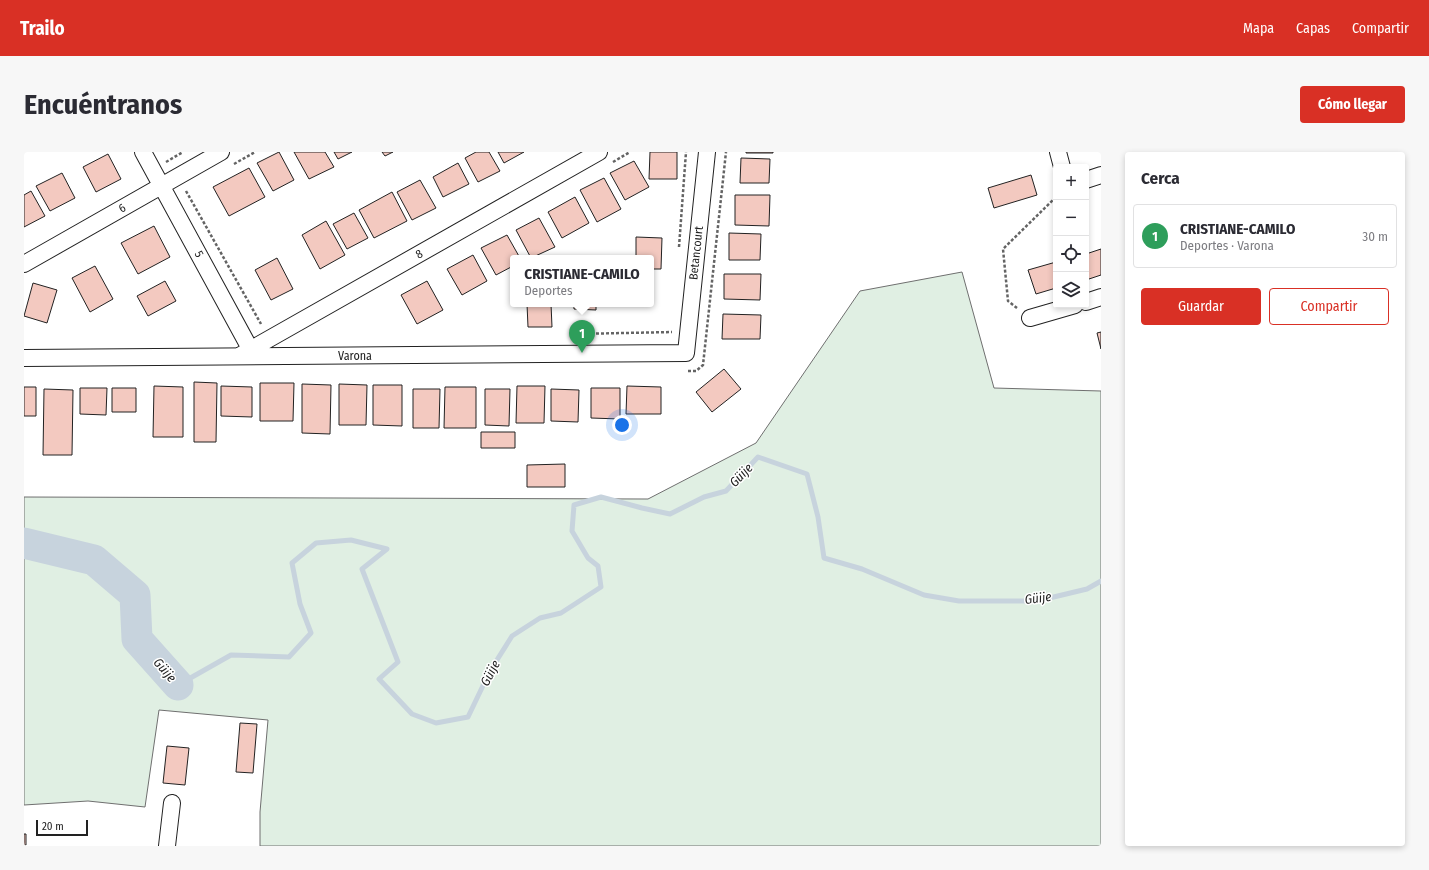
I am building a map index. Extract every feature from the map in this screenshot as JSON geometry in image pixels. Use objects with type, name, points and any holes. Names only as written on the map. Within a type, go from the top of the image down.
[{"type":"street","name":"5","points":[[143,152],[248,354]]},
{"type":"street","name":"6","points":[[24,264],[221,152]]},
{"type":"street","name":"8","points":[[248,354],[599,152]]},
{"type":"street","name":"Betancourt","points":[[686,353],[707,152]]},
{"type":"street","points":[[1058,152],[1061,164]]},
{"type":"street","points":[[1089,179],[1101,175]]},
{"type":"street","points":[[1089,301],[1101,298]]},
{"type":"street","points":[[1030,318],[1065,308]]},
{"type":"street","name":"Varona","points":[[24,358],[248,354],[686,353]]},
{"type":"street","points":[[167,846],[172,803]]},
{"type":"path","points":[[678,254],[686,152]]},
{"type":"path","points":[[165,156],[261,324]]},
{"type":"path","points":[[1030,318],[1008,301],[1003,249],[1053,200]]},
{"type":"path","points":[[576,334],[672,333],[673,325]]},
{"type":"green space","points":[[962,272],[994,388],[1101,391],[1101,846],[260,846],[260,812],[268,720],[159,710],[145,807],[88,801],[24,805],[24,497],[648,499],[756,443],[860,291]]},
{"type":"building","points":[[279,152],[294,180],[273,191],[257,163]]},
{"type":"building","points":[[294,152],[325,152],[334,167],[309,179]]},
{"type":"building","points":[[334,152],[352,152],[338,159]]},
{"type":"building","points":[[382,152],[393,152],[385,156]]},
{"type":"building","points":[[476,152],[489,152],[500,171],[478,182],[465,158]]},
{"type":"building","points":[[498,152],[524,152],[504,163]]},
{"type":"building","points":[[650,152],[677,152],[677,179],[649,179]]},
{"type":"building","points":[[773,152],[773,153],[746,153]]},
{"type":"building","points":[[108,154],[121,179],[96,192],[83,167]]},
{"type":"building","points":[[741,158],[770,159],[769,183],[740,183]]},
{"type":"building","points":[[634,161],[649,187],[625,200],[610,173]]},
{"type":"building","points":[[458,163],[469,184],[443,197],[433,177]]},
{"type":"building","points":[[249,168],[265,197],[229,216],[213,187]]},
{"type":"building","points":[[62,173],[75,198],[50,211],[36,186]]},
{"type":"building","points":[[1031,175],[1037,195],[994,208],[988,188]]},
{"type":"building","points":[[604,178],[621,209],[597,222],[580,190]]},
{"type":"building","points":[[420,180],[436,208],[412,220],[397,192]]},
{"type":"building","points":[[31,191],[45,216],[24,227],[24,195]]},
{"type":"building","points":[[392,192],[407,221],[374,238],[359,210]]},
{"type":"building","points":[[735,195],[770,195],[769,226],[735,225]]},
{"type":"building","points":[[575,197],[589,223],[562,238],[548,212]]},
{"type":"building","points":[[354,213],[368,238],[347,249],[333,224]]},
{"type":"building","points":[[539,218],[555,247],[538,255],[529,255],[516,230]]},
{"type":"building","points":[[326,221],[345,255],[320,269],[302,235]]},
{"type":"building","points":[[154,226],[170,257],[138,274],[121,243]]},
{"type":"building","points":[[729,233],[761,234],[760,260],[729,260]]},
{"type":"building","points":[[507,235],[518,255],[510,255],[510,268],[496,275],[481,248]]},
{"type":"building","points":[[636,237],[662,238],[661,269],[654,269],[654,255],[636,255]]},
{"type":"building","points":[[1101,249],[1101,275],[1089,279],[1089,272],[1089,253]]},
{"type":"building","points":[[473,255],[487,281],[462,295],[447,269]]},
{"type":"building","points":[[277,258],[293,289],[271,300],[255,270]]},
{"type":"building","points":[[1053,263],[1053,289],[1036,294],[1028,270]]},
{"type":"building","points":[[95,266],[113,299],[90,312],[72,278]]},
{"type":"building","points":[[724,274],[761,274],[760,300],[724,299]]},
{"type":"building","points":[[165,281],[176,301],[148,316],[137,296]]},
{"type":"building","points":[[427,281],[443,310],[417,324],[401,295]]},
{"type":"building","points":[[33,283],[57,290],[47,323],[24,316]]},
{"type":"building","points":[[527,307],[551,307],[552,327],[528,327]]},
{"type":"building","points":[[574,307],[596,307],[596,310],[574,309]]},
{"type":"building","points":[[723,314],[761,315],[760,339],[722,339]]},
{"type":"building","points":[[1101,332],[1101,349],[1097,333]]},
{"type":"building","points":[[724,369],[741,389],[712,412],[696,392]]},
{"type":"building","points":[[194,382],[217,383],[216,442],[194,442]]},
{"type":"building","points":[[260,383],[294,383],[293,421],[260,421]]},
{"type":"building","points":[[302,384],[331,385],[330,434],[302,433]]},
{"type":"building","points":[[339,384],[367,385],[366,425],[339,425]]},
{"type":"building","points":[[373,385],[402,385],[402,426],[373,425]]},
{"type":"building","points":[[154,386],[183,387],[183,437],[153,437]]},
{"type":"building","points":[[221,386],[252,387],[252,417],[221,416]]},
{"type":"building","points":[[517,386],[545,386],[544,423],[516,423]]},
{"type":"building","points":[[627,386],[661,387],[661,414],[626,414]]},
{"type":"building","points":[[24,387],[36,387],[36,416],[24,416]]},
{"type":"building","points":[[445,387],[476,387],[476,428],[444,428]]},
{"type":"building","points":[[80,388],[107,388],[106,415],[80,414]]},
{"type":"building","points":[[112,388],[136,388],[136,412],[112,412]]},
{"type":"building","points":[[591,388],[620,388],[620,419],[591,418]]},
{"type":"building","points":[[44,389],[73,390],[72,455],[43,455]]},
{"type":"building","points":[[413,389],[440,389],[439,428],[413,428]]},
{"type":"building","points":[[485,389],[510,389],[509,426],[485,425]]},
{"type":"building","points":[[551,389],[579,390],[578,422],[551,421]]},
{"type":"building","points":[[481,432],[515,432],[515,448],[481,448]]},
{"type":"building","points":[[565,464],[565,487],[527,487],[527,465]]},
{"type":"building","points":[[240,723],[257,724],[253,773],[236,772]]},
{"type":"building","points":[[167,746],[189,748],[185,785],[163,783]]},
{"type":"building","points":[[24,834],[26,834],[26,845],[24,845]]},
{"type":"waterway","name":"Güije","points":[[178,685],[231,655],[289,657],[311,633],[300,604],[292,563],[316,543],[351,540],[387,549],[362,569],[398,662],[379,679],[412,714],[436,723],[468,717],[490,671],[512,636],[540,618],[561,613],[601,587],[598,566],[588,558],[572,531],[574,505],[601,497],[670,514],[704,497],[726,491],[758,457],[807,474],[818,517],[824,558],[862,569],[924,595],[959,601],[1037,601],[1087,589],[1101,581]]},
{"type":"waterway","name":"Güije","points":[[24,543],[94,560],[135,595],[137,639],[178,685]]},
{"type":"place","name":"CRISTIANE-CAMILO","points":[[582,353]]}]
